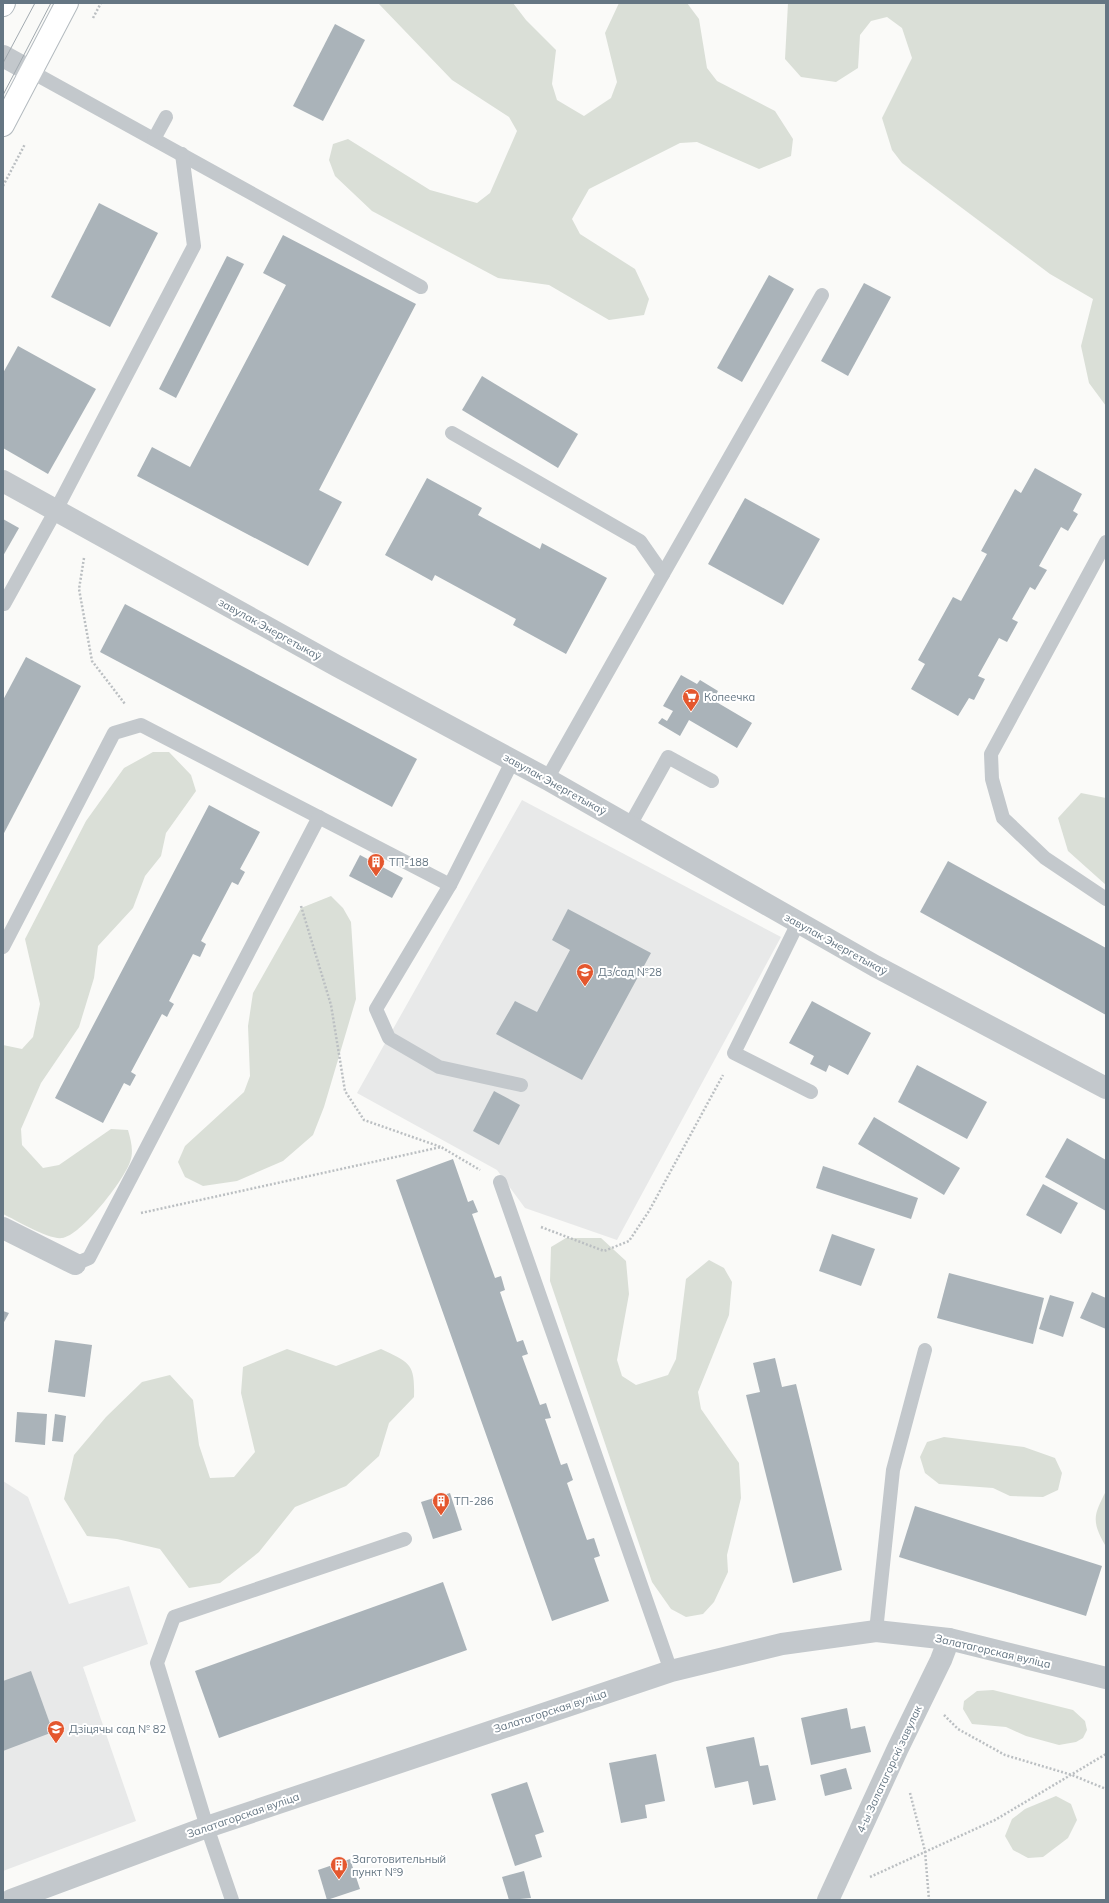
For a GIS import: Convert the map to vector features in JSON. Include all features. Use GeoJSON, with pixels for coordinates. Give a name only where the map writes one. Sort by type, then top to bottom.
{"type":"FeatureCollection","features":[{"type":"Feature","properties":{"kind":"main road"},"geometry":{"type":"LineString","coordinates":[[3,126],[68,3]]}},
{"type":"Feature","properties":{"kind":"street"},"geometry":{"type":"LineString","coordinates":[[3,56],[32,72]]}},
{"type":"Feature","properties":{"kind":"street","name":"завулак Энергетыкаў"},"geometry":{"type":"LineString","coordinates":[[3,481],[337,666],[513,760],[875,966],[1106,1088]]}},
{"type":"Feature","properties":{"kind":"street"},"geometry":{"type":"LineString","coordinates":[[3,1228],[75,1264]]}},
{"type":"Feature","properties":{"kind":"street","name":"Залатагорская вуліца"},"geometry":{"type":"LineString","coordinates":[[11,1900],[207,1827],[671,1671],[782,1644],[876,1630],[950,1639],[1106,1678]]}},
{"type":"Feature","properties":{"kind":"street","name":"4-ы Залатагорскі завулак"},"geometry":{"type":"LineString","coordinates":[[830,1897],[950,1639]]}},
{"type":"Feature","properties":{"kind":"lane"},"geometry":{"type":"LineString","coordinates":[[32,72],[421,287]]}},
{"type":"Feature","properties":{"kind":"lane"},"geometry":{"type":"LineString","coordinates":[[154,139],[166,117]]}},
{"type":"Feature","properties":{"kind":"lane"},"geometry":{"type":"LineString","coordinates":[[4,604],[56,510],[194,246],[182,154]]}},
{"type":"Feature","properties":{"kind":"lane"},"geometry":{"type":"LineString","coordinates":[[547,779],[822,295]]}},
{"type":"Feature","properties":{"kind":"lane"},"geometry":{"type":"LineString","coordinates":[[452,433],[640,541],[663,574]]}},
{"type":"Feature","properties":{"kind":"lane"},"geometry":{"type":"LineString","coordinates":[[1106,542],[992,754],[992,779],[1003,818],[1045,858],[1106,899]]}},
{"type":"Feature","properties":{"kind":"lane"},"geometry":{"type":"LineString","coordinates":[[3,947],[114,733],[141,725],[450,885]]}},
{"type":"Feature","properties":{"kind":"lane"},"geometry":{"type":"LineString","coordinates":[[629,826],[668,757],[712,781]]}},
{"type":"Feature","properties":{"kind":"lane"},"geometry":{"type":"LineString","coordinates":[[513,760],[450,885],[376,1009],[389,1038],[439,1067],[521,1085]]}},
{"type":"Feature","properties":{"kind":"lane"},"geometry":{"type":"LineString","coordinates":[[75,1264],[90,1258],[289,871],[319,817]]}},
{"type":"Feature","properties":{"kind":"lane"},"geometry":{"type":"LineString","coordinates":[[798,923],[734,1053],[811,1092]]}},
{"type":"Feature","properties":{"kind":"lane"},"geometry":{"type":"LineString","coordinates":[[500,1182],[671,1671]]}},
{"type":"Feature","properties":{"kind":"lane"},"geometry":{"type":"LineString","coordinates":[[876,1630],[893,1470],[925,1350]]}},
{"type":"Feature","properties":{"kind":"lane"},"geometry":{"type":"LineString","coordinates":[[232,1900],[207,1827],[157,1663],[174,1617],[405,1538]]}},
{"type":"Feature","properties":{"kind":"path"},"geometry":{"type":"LineString","coordinates":[[89,528],[79,589],[92,661],[141,725]]}},
{"type":"Feature","properties":{"kind":"path"},"geometry":{"type":"LineString","coordinates":[[289,871],[332,1005],[345,1091],[364,1120],[441,1147],[500,1182]]}},
{"type":"Feature","properties":{"kind":"path"},"geometry":{"type":"LineString","coordinates":[[511,1215],[604,1251],[629,1241],[649,1211],[734,1053]]}},
{"type":"Feature","properties":{"kind":"path"},"geometry":{"type":"LineString","coordinates":[[109,1220],[441,1147]]}},
{"type":"Feature","properties":{"kind":"path"},"geometry":{"type":"LineString","coordinates":[[924,1696],[958,1729],[1005,1755],[1072,1775],[1106,1789]]}},
{"type":"Feature","properties":{"kind":"path"},"geometry":{"type":"LineString","coordinates":[[830,1897],[925,1851],[995,1820],[1106,1754]]}},
{"type":"Feature","properties":{"kind":"path"},"geometry":{"type":"LineString","coordinates":[[910,1792],[925,1851],[929,1900]]}},
{"type":"Feature","properties":{"kind":"shaded area"},"geometry":{"type":"Polygon","coordinates":[[[378,3],[513,3],[526,20],[556,50],[552,84],[557,100],[584,116],[611,98],[617,82],[605,33],[619,3],[687,3],[699,19],[707,68],[717,81],[775,111],[793,139],[791,156],[759,169],[697,142],[680,143],[589,189],[572,219],[580,234],[635,269],[649,299],[644,315],[609,320],[549,285],[498,278],[372,211],[335,176],[329,160],[333,144],[348,139],[430,190],[477,203],[490,193],[517,131],[509,117],[452,80],[378,3]]]}},
{"type":"Feature","properties":{"kind":"shaded area"},"geometry":{"type":"Polygon","coordinates":[[[788,3],[1106,3],[1106,406],[1089,383],[1081,346],[1093,299],[1050,274],[902,163],[892,150],[882,118],[912,58],[902,28],[887,17],[871,21],[860,35],[858,68],[836,82],[801,77],[785,59],[788,3]]]}},
{"type":"Feature","properties":{"kind":"shaded area"},"geometry":{"type":"Polygon","coordinates":[[[153,752],[169,752],[191,775],[196,791],[166,833],[161,856],[145,876],[133,908],[98,946],[94,978],[79,1027],[41,1083],[21,1129],[22,1145],[43,1168],[59,1165],[111,1129],[128,1130],[132,1146],[132,1154],[130,1162],[120,1181],[101,1206],[80,1228],[70,1235],[62,1238],[56,1238],[32,1229],[3,1214],[3,1045],[22,1049],[33,1037],[40,1004],[25,939],[86,821],[124,768],[153,752]]]}},
{"type":"Feature","properties":{"kind":"shaded area"},"geometry":{"type":"Polygon","coordinates":[[[1081,793],[1106,798],[1106,885],[1068,851],[1058,818],[1081,793]]]}},
{"type":"Feature","properties":{"kind":"shaded area","name":"Дз/сад №28"},"geometry":{"type":"Polygon","coordinates":[[[522,800],[781,937],[617,1240],[525,1208],[497,1170],[357,1093],[522,800]]]}},
{"type":"Feature","properties":{"kind":"shaded area"},"geometry":{"type":"Polygon","coordinates":[[[331,896],[343,908],[351,922],[356,999],[324,1107],[313,1135],[283,1161],[237,1181],[203,1186],[185,1177],[178,1162],[185,1146],[244,1092],[250,1076],[248,1026],[253,993],[301,908],[331,896]]]}},
{"type":"Feature","properties":{"kind":"shaded area"},"geometry":{"type":"Polygon","coordinates":[[[566,1238],[601,1238],[626,1261],[629,1294],[617,1360],[622,1376],[636,1385],[668,1375],[676,1359],[686,1279],[709,1260],[724,1268],[732,1282],[729,1315],[698,1392],[701,1409],[739,1463],[741,1498],[727,1555],[728,1572],[714,1602],[703,1614],[686,1617],[671,1609],[652,1582],[550,1281],[551,1247],[566,1238]]]}},
{"type":"Feature","properties":{"kind":"shaded area"},"geometry":{"type":"Polygon","coordinates":[[[287,1349],[336,1366],[381,1349],[404,1361],[409,1366],[413,1377],[414,1397],[389,1423],[379,1456],[346,1486],[295,1507],[259,1552],[220,1583],[189,1588],[160,1549],[117,1539],[87,1536],[64,1499],[74,1455],[106,1417],[142,1382],[170,1375],[193,1400],[199,1445],[210,1478],[234,1477],[255,1452],[241,1393],[243,1367],[287,1349]]]}},
{"type":"Feature","properties":{"kind":"shaded area"},"geometry":{"type":"Polygon","coordinates":[[[944,1437],[1024,1447],[1055,1458],[1062,1473],[1058,1490],[1043,1497],[1010,1496],[993,1488],[939,1484],[925,1473],[920,1457],[927,1442],[944,1437]]]}},
{"type":"Feature","properties":{"kind":"shaded area","name":"Дзіцячы сад № 82"},"geometry":{"type":"Polygon","coordinates":[[[3,1481],[28,1497],[69,1604],[129,1586],[148,1644],[83,1667],[136,1821],[3,1871],[3,1481]]]}},
{"type":"Feature","properties":{"kind":"shaded area"},"geometry":{"type":"Polygon","coordinates":[[[1106,1491],[1105,1545],[1096,1523],[1096,1518],[1099,1506],[1106,1491]]]}},
{"type":"Feature","properties":{"kind":"shaded area"},"geometry":{"type":"Polygon","coordinates":[[[993,1690],[1073,1710],[1085,1721],[1087,1730],[1083,1738],[1076,1742],[1059,1745],[1026,1736],[1006,1727],[972,1724],[963,1709],[964,1701],[977,1691],[993,1690]]]}},
{"type":"Feature","properties":{"kind":"shaded area"},"geometry":{"type":"Polygon","coordinates":[[[1056,1796],[1071,1804],[1077,1820],[1068,1838],[1043,1857],[1028,1858],[1013,1850],[1005,1836],[1012,1819],[1025,1809],[1056,1796]]]}},
{"type":"Feature","properties":{"kind":"building"},"geometry":{"type":"Polygon","coordinates":[[[335,24],[365,40],[323,121],[293,106],[335,24]]]}},
{"type":"Feature","properties":{"kind":"building"},"geometry":{"type":"Polygon","coordinates":[[[99,203],[158,233],[110,327],[51,297],[99,203]]]}},
{"type":"Feature","properties":{"kind":"building"},"geometry":{"type":"Polygon","coordinates":[[[283,235],[416,304],[319,490],[342,502],[308,566],[137,476],[152,447],[190,467],[286,285],[263,273],[283,235]]]}},
{"type":"Feature","properties":{"kind":"building"},"geometry":{"type":"Polygon","coordinates":[[[227,256],[244,264],[176,398],[159,389],[227,256]]]}},
{"type":"Feature","properties":{"kind":"building"},"geometry":{"type":"Polygon","coordinates":[[[769,275],[794,289],[742,382],[717,368],[769,275]]]}},
{"type":"Feature","properties":{"kind":"building"},"geometry":{"type":"Polygon","coordinates":[[[864,283],[891,297],[848,376],[821,361],[864,283]]]}},
{"type":"Feature","properties":{"kind":"building"},"geometry":{"type":"Polygon","coordinates":[[[18,346],[96,389],[48,474],[3,448],[3,373],[18,346]]]}},
{"type":"Feature","properties":{"kind":"building"},"geometry":{"type":"Polygon","coordinates":[[[482,376],[578,434],[558,468],[462,410],[482,376]]]}},
{"type":"Feature","properties":{"kind":"building"},"geometry":{"type":"Polygon","coordinates":[[[1035,468],[1082,494],[1073,511],[1078,514],[1068,531],[1061,527],[1039,566],[1047,570],[1035,590],[1030,587],[1012,619],[1018,622],[1007,642],[999,638],[978,676],[985,679],[974,700],[969,698],[958,716],[911,689],[925,664],[918,660],[953,597],[961,601],[987,554],[981,551],[1015,489],[1021,493],[1035,468]]]}},
{"type":"Feature","properties":{"kind":"building"},"geometry":{"type":"Polygon","coordinates":[[[427,478],[482,508],[478,515],[540,549],[542,543],[607,578],[566,654],[513,625],[516,619],[435,575],[432,581],[385,555],[427,478]]]}},
{"type":"Feature","properties":{"kind":"building"},"geometry":{"type":"Polygon","coordinates":[[[745,498],[820,539],[783,605],[708,564],[745,498]]]}},
{"type":"Feature","properties":{"kind":"building"},"geometry":{"type":"Polygon","coordinates":[[[3,519],[19,528],[3,556],[3,519]]]}},
{"type":"Feature","properties":{"kind":"building"},"geometry":{"type":"Polygon","coordinates":[[[125,604],[417,759],[392,807],[100,652],[125,604]]]}},
{"type":"Feature","properties":{"kind":"building"},"geometry":{"type":"Polygon","coordinates":[[[26,657],[81,686],[3,835],[3,700],[26,657]]]}},
{"type":"Feature","properties":{"kind":"building"},"geometry":{"type":"Polygon","coordinates":[[[681,675],[697,684],[700,680],[718,691],[713,700],[752,723],[737,748],[689,720],[680,736],[658,723],[662,718],[667,721],[673,711],[663,706],[681,675]]]}},
{"type":"Feature","properties":{"kind":"building"},"geometry":{"type":"Polygon","coordinates":[[[209,805],[260,832],[240,869],[245,872],[238,885],[232,882],[201,941],[206,944],[200,957],[193,954],[169,1001],[174,1004],[167,1017],[162,1014],[131,1072],[136,1075],[130,1086],[124,1083],[103,1123],[55,1098],[209,805]]]}},
{"type":"Feature","properties":{"kind":"building","name":"ТП-188"},"geometry":{"type":"Polygon","coordinates":[[[360,855],[403,878],[392,898],[349,876],[360,855]]]}},
{"type":"Feature","properties":{"kind":"building"},"geometry":{"type":"Polygon","coordinates":[[[948,861],[1106,948],[1106,1015],[920,912],[948,861]]]}},
{"type":"Feature","properties":{"kind":"building"},"geometry":{"type":"Polygon","coordinates":[[[568,909],[651,953],[582,1080],[496,1034],[515,1001],[537,1012],[570,950],[552,940],[568,909]]]}},
{"type":"Feature","properties":{"kind":"building"},"geometry":{"type":"Polygon","coordinates":[[[812,1001],[871,1033],[848,1075],[829,1065],[826,1072],[810,1064],[814,1056],[789,1043],[812,1001]]]}},
{"type":"Feature","properties":{"kind":"building"},"geometry":{"type":"Polygon","coordinates":[[[917,1065],[987,1102],[967,1139],[898,1102],[917,1065]]]}},
{"type":"Feature","properties":{"kind":"building"},"geometry":{"type":"Polygon","coordinates":[[[494,1091],[520,1105],[499,1145],[473,1131],[494,1091]]]}},
{"type":"Feature","properties":{"kind":"building"},"geometry":{"type":"Polygon","coordinates":[[[874,1117],[960,1168],[944,1195],[858,1144],[874,1117]]]}},
{"type":"Feature","properties":{"kind":"building"},"geometry":{"type":"Polygon","coordinates":[[[1067,1138],[1106,1160],[1106,1211],[1045,1177],[1067,1138]]]}},
{"type":"Feature","properties":{"kind":"building"},"geometry":{"type":"Polygon","coordinates":[[[453,1159],[468,1202],[473,1200],[478,1212],[472,1214],[495,1278],[501,1276],[505,1290],[500,1292],[517,1342],[523,1340],[528,1354],[522,1356],[540,1405],[546,1403],[551,1418],[545,1419],[561,1465],[567,1463],[573,1480],[567,1483],[587,1540],[594,1538],[600,1556],[594,1558],[609,1601],[552,1621],[396,1180],[453,1159]]]}},
{"type":"Feature","properties":{"kind":"building"},"geometry":{"type":"Polygon","coordinates":[[[823,1166],[918,1198],[911,1219],[816,1188],[823,1166]]]}},
{"type":"Feature","properties":{"kind":"building"},"geometry":{"type":"Polygon","coordinates":[[[1043,1184],[1078,1203],[1061,1234],[1026,1215],[1043,1184]]]}},
{"type":"Feature","properties":{"kind":"building"},"geometry":{"type":"Polygon","coordinates":[[[832,1234],[875,1249],[861,1286],[819,1271],[832,1234]]]}},
{"type":"Feature","properties":{"kind":"building"},"geometry":{"type":"Polygon","coordinates":[[[949,1273],[1044,1298],[1033,1344],[937,1318],[949,1273]]]}},
{"type":"Feature","properties":{"kind":"building"},"geometry":{"type":"Polygon","coordinates":[[[1092,1292],[1106,1298],[1106,1329],[1080,1318],[1092,1292]]]}},
{"type":"Feature","properties":{"kind":"building"},"geometry":{"type":"Polygon","coordinates":[[[1050,1295],[1074,1302],[1063,1337],[1039,1329],[1050,1295]]]}},
{"type":"Feature","properties":{"kind":"building"},"geometry":{"type":"Polygon","coordinates":[[[3,1311],[9,1313],[3,1324],[3,1311]]]}},
{"type":"Feature","properties":{"kind":"building"},"geometry":{"type":"Polygon","coordinates":[[[55,1340],[92,1345],[85,1397],[48,1392],[55,1340]]]}},
{"type":"Feature","properties":{"kind":"building"},"geometry":{"type":"Polygon","coordinates":[[[775,1358],[782,1387],[796,1384],[842,1570],[793,1583],[746,1395],[760,1392],[753,1363],[775,1358]]]}},
{"type":"Feature","properties":{"kind":"building"},"geometry":{"type":"Polygon","coordinates":[[[17,1412],[47,1414],[45,1445],[15,1442],[17,1412]]]}},
{"type":"Feature","properties":{"kind":"building"},"geometry":{"type":"Polygon","coordinates":[[[55,1414],[66,1416],[63,1442],[52,1441],[55,1414]]]}},
{"type":"Feature","properties":{"kind":"building","name":"ТП-286"},"geometry":{"type":"Polygon","coordinates":[[[450,1493],[462,1530],[433,1539],[421,1502],[450,1493]]]}},
{"type":"Feature","properties":{"kind":"building"},"geometry":{"type":"Polygon","coordinates":[[[915,1506],[1102,1566],[1086,1616],[899,1557],[915,1506]]]}},
{"type":"Feature","properties":{"kind":"building"},"geometry":{"type":"Polygon","coordinates":[[[443,1582],[467,1650],[219,1738],[195,1671],[443,1582]]]}},
{"type":"Feature","properties":{"kind":"building"},"geometry":{"type":"Polygon","coordinates":[[[31,1671],[53,1732],[3,1751],[3,1681],[31,1671]]]}},
{"type":"Feature","properties":{"kind":"building"},"geometry":{"type":"Polygon","coordinates":[[[847,1708],[851,1729],[865,1726],[871,1752],[811,1765],[801,1718],[847,1708]]]}},
{"type":"Feature","properties":{"kind":"building"},"geometry":{"type":"Polygon","coordinates":[[[754,1737],[760,1766],[768,1765],[776,1800],[753,1805],[748,1781],[715,1788],[706,1747],[754,1737]]]}},
{"type":"Feature","properties":{"kind":"building"},"geometry":{"type":"Polygon","coordinates":[[[656,1754],[665,1801],[645,1805],[647,1818],[621,1823],[609,1763],[656,1754]]]}},
{"type":"Feature","properties":{"kind":"building"},"geometry":{"type":"Polygon","coordinates":[[[846,1768],[852,1789],[825,1796],[820,1775],[846,1768]]]}},
{"type":"Feature","properties":{"kind":"building"},"geometry":{"type":"Polygon","coordinates":[[[527,1782],[544,1832],[535,1835],[542,1857],[515,1866],[491,1794],[527,1782]]]}},
{"type":"Feature","properties":{"kind":"building","name":"Заготовительный пункт №9"},"geometry":{"type":"Polygon","coordinates":[[[350,1859],[360,1889],[327,1900],[318,1870],[350,1859]]]}},
{"type":"Feature","properties":{"kind":"building"},"geometry":{"type":"Polygon","coordinates":[[[524,1871],[531,1898],[509,1900],[502,1877],[524,1871]]]}},
{"type":"Feature","properties":{"kind":"tram line"},"geometry":{"type":"LineString","coordinates":[[3,63],[35,3]]}},
{"type":"Feature","properties":{"kind":"tram line"},"geometry":{"type":"LineString","coordinates":[[3,95],[51,3]]}},
{"type":"Feature","properties":{"kind":"place","name":"Копеечка"},"geometry":{"type":"Point","coordinates":[691,712]}},
{"type":"Feature","properties":{"kind":"place","name":"ТП-188"},"geometry":{"type":"Point","coordinates":[376,877]}},
{"type":"Feature","properties":{"kind":"place","name":"Дз/сад №28"},"geometry":{"type":"Point","coordinates":[585,987]}},
{"type":"Feature","properties":{"kind":"place","name":"ТП-286"},"geometry":{"type":"Point","coordinates":[441,1516]}},
{"type":"Feature","properties":{"kind":"place","name":"Дзіцячы сад № 82"},"geometry":{"type":"Point","coordinates":[56,1744]}},
{"type":"Feature","properties":{"kind":"place","name":"Заготовительный пункт №9"},"geometry":{"type":"Point","coordinates":[339,1880]}}]}
